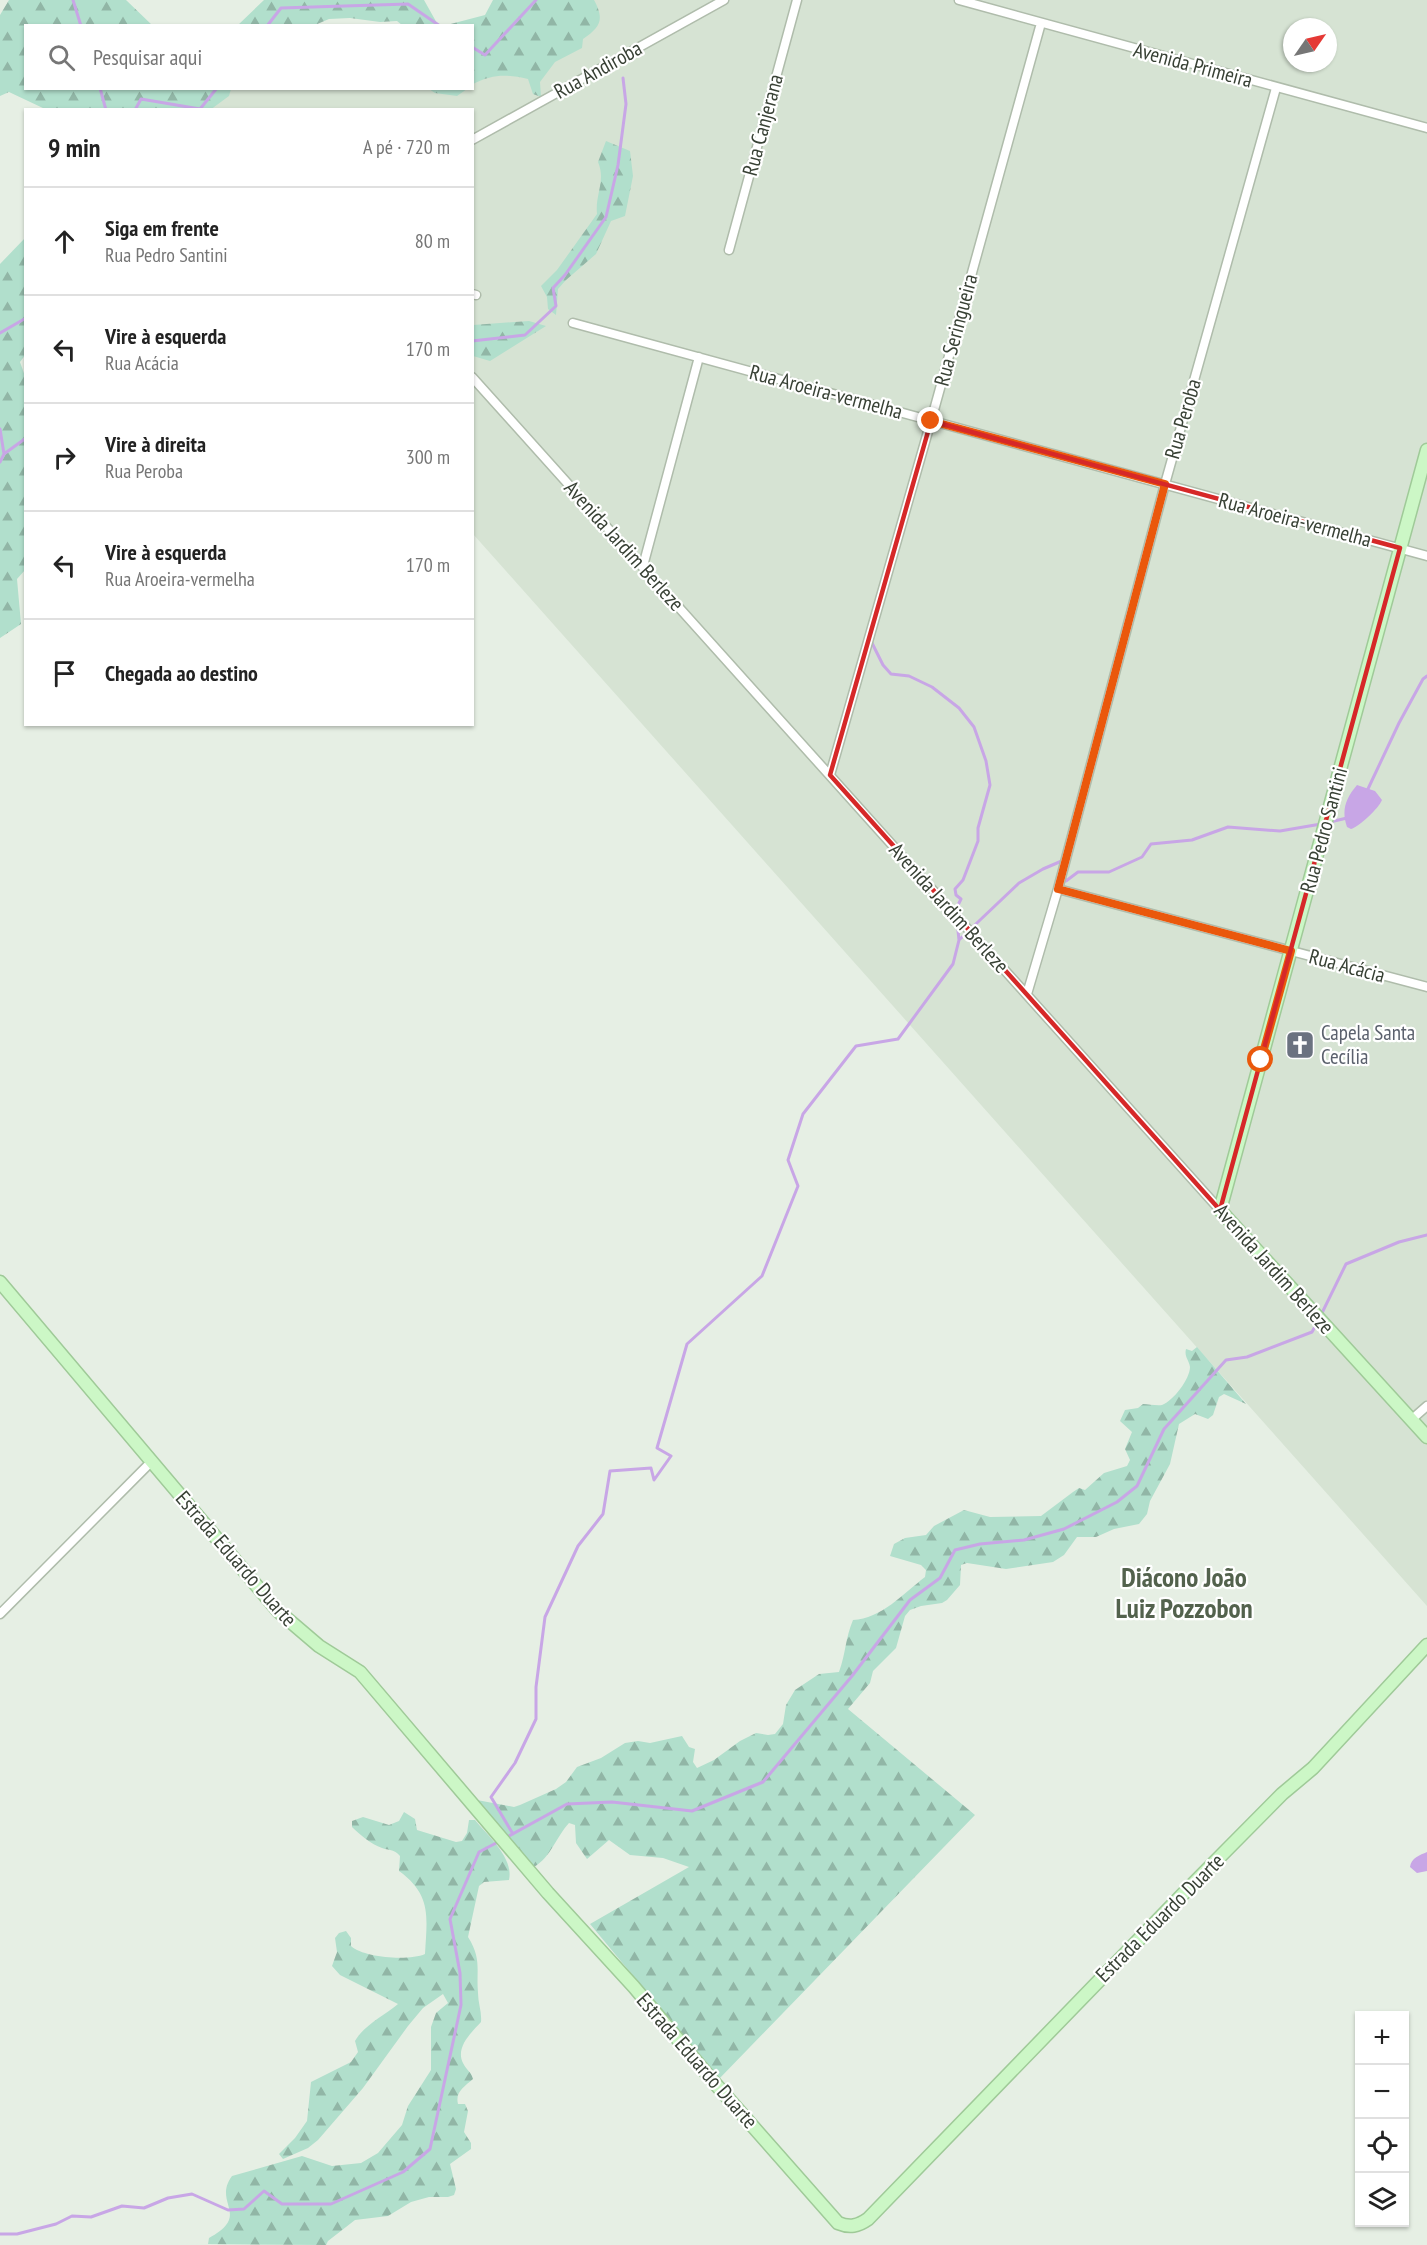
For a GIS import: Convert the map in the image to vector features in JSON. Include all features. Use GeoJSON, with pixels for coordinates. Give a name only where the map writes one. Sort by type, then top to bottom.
{"type":"FeatureCollection","features":[{"type":"Feature","properties":{"kind":"street","name":"Rua Andiroba"},"geometry":{"type":"LineString","coordinates":[[474,139],[724,0]]}},
{"type":"Feature","properties":{"kind":"street","name":"Rua Canjerana"},"geometry":{"type":"LineString","coordinates":[[729,250],[797,0]]}},
{"type":"Feature","properties":{"kind":"street","name":"Avenida Primeira"},"geometry":{"type":"LineString","coordinates":[[959,0],[1427,128]]}},
{"type":"Feature","properties":{"kind":"street","name":"Rua Seringueira"},"geometry":{"type":"LineString","coordinates":[[830,775],[1041,22]]}},
{"type":"Feature","properties":{"kind":"street","name":"Rua Peroba"},"geometry":{"type":"LineString","coordinates":[[1027,994],[1058,889],[1165,484],[1276,88]]}},
{"type":"Feature","properties":{"kind":"street","name":"Rua Aroeira-vermelha"},"geometry":{"type":"LineString","coordinates":[[573,323],[1427,556]]}},
{"type":"Feature","properties":{"kind":"street"},"geometry":{"type":"LineString","coordinates":[[643,566],[699,357]]}},
{"type":"Feature","properties":{"kind":"street","name":"Avenida Jardim Berleze"},"geometry":{"type":"LineString","coordinates":[[474,379],[1220,1210],[1427,1437]]}},
{"type":"Feature","properties":{"kind":"street","name":"Rua Pedro Santini"},"geometry":{"type":"LineString","coordinates":[[1220,1210],[1427,450]]}},
{"type":"Feature","properties":{"kind":"street","name":"Rua Acácia"},"geometry":{"type":"LineString","coordinates":[[1058,889],[1427,987]]}},
{"type":"Feature","properties":{"kind":"street","name":"Estrada Eduardo Duarte"},"geometry":{"type":"LineString","coordinates":[[0,1282],[278,1611],[310,1639],[360,1672],[548,1893],[634,1987],[834,2218],[846,2226],[861,2224],[868,2219],[1192,1885],[1282,1794],[1313,1768],[1427,1645]]}},
{"type":"Feature","properties":{"kind":"street"},"geometry":{"type":"LineString","coordinates":[[1411,1420],[1427,1406]]}},
{"type":"Feature","properties":{"kind":"street"},"geometry":{"type":"LineString","coordinates":[[0,1614],[151,1461]]}},
{"type":"Feature","properties":{"kind":"highlighted area"},"geometry":{"type":"Polygon","coordinates":[[[931,421],[1400,548],[1220,1210],[830,775],[931,421]]]}},
{"type":"Feature","properties":{"kind":"shaded area"},"geometry":{"type":"Polygon","coordinates":[[[536,0],[1427,0],[1427,1606],[474,535],[474,108],[143,108],[213,90],[474,90],[474,46],[536,0]]]}},
{"type":"Feature","properties":{"kind":"shaded area"},"geometry":{"type":"Polygon","coordinates":[[[1357,785],[1375,791],[1382,800],[1368,817],[1351,829],[1347,827],[1345,821],[1345,810],[1347,800],[1357,785]]]}},
{"type":"Feature","properties":{"kind":"shaded area"},"geometry":{"type":"Polygon","coordinates":[[[1427,1852],[1427,1871],[1417,1873],[1410,1867],[1412,1861],[1427,1852]]]}},
{"type":"Feature","properties":{"kind":"green space"},"geometry":{"type":"Polygon","coordinates":[[[9,0],[126,0],[151,24],[24,24],[24,90],[231,90],[229,96],[213,108],[43,108],[9,92],[0,96],[0,15],[9,0]]]}},
{"type":"Feature","properties":{"kind":"green space"},"geometry":{"type":"Polygon","coordinates":[[[264,0],[424,0],[437,24],[401,24],[397,21],[380,22],[350,18],[329,19],[317,24],[239,24],[264,0]]]}},
{"type":"Feature","properties":{"kind":"green space"},"geometry":{"type":"Polygon","coordinates":[[[493,0],[594,0],[600,18],[597,27],[583,39],[582,48],[555,62],[540,82],[541,97],[533,94],[528,79],[520,77],[493,77],[474,84],[474,24],[451,24],[485,15],[493,0]]]}},
{"type":"Feature","properties":{"kind":"green space"},"geometry":{"type":"Polygon","coordinates":[[[430,90],[466,90],[457,96],[435,93],[430,90]]]}},
{"type":"Feature","properties":{"kind":"green space"},"geometry":{"type":"Polygon","coordinates":[[[606,141],[630,151],[633,176],[625,216],[611,221],[596,254],[558,289],[556,315],[548,309],[547,297],[541,286],[557,270],[597,214],[601,182],[598,162],[606,141]]]}},
{"type":"Feature","properties":{"kind":"green space"},"geometry":{"type":"Polygon","coordinates":[[[24,239],[24,357],[20,362],[24,373],[24,571],[17,579],[21,624],[0,638],[0,264],[24,239]]]}},
{"type":"Feature","properties":{"kind":"green space"},"geometry":{"type":"Polygon","coordinates":[[[529,321],[546,326],[490,361],[474,356],[474,325],[529,321]]]}},
{"type":"Feature","properties":{"kind":"green space"},"geometry":{"type":"Polygon","coordinates":[[[1197,1347],[1246,1404],[1224,1394],[1219,1397],[1213,1415],[1208,1419],[1195,1414],[1179,1424],[1170,1464],[1150,1501],[1147,1514],[1139,1524],[1114,1529],[1096,1537],[1077,1537],[1064,1555],[1053,1562],[1006,1569],[967,1563],[961,1565],[960,1585],[947,1600],[910,1610],[905,1616],[896,1648],[873,1671],[870,1683],[848,1709],[975,1815],[719,2079],[590,1924],[689,1867],[663,1858],[630,1855],[609,1840],[587,1859],[576,1843],[575,1825],[569,1823],[545,1858],[534,1867],[477,1800],[514,1807],[520,1805],[556,1789],[566,1782],[577,1767],[601,1758],[625,1743],[638,1741],[650,1743],[682,1736],[689,1747],[695,1749],[693,1762],[697,1768],[756,1733],[775,1734],[783,1724],[786,1705],[795,1690],[819,1674],[839,1672],[853,1620],[863,1619],[883,1610],[925,1577],[926,1570],[921,1565],[890,1556],[894,1544],[905,1538],[926,1535],[934,1526],[964,1510],[990,1517],[1041,1516],[1079,1488],[1085,1490],[1104,1473],[1127,1466],[1130,1460],[1125,1449],[1132,1432],[1120,1421],[1125,1410],[1138,1408],[1143,1404],[1162,1405],[1171,1399],[1184,1383],[1189,1372],[1186,1349],[1192,1351],[1197,1347]]]}},
{"type":"Feature","properties":{"kind":"green space"},"geometry":{"type":"Polygon","coordinates":[[[404,1812],[415,1819],[417,1830],[456,1842],[462,1841],[467,1833],[469,1820],[475,1820],[499,1848],[510,1872],[509,1880],[484,1882],[479,1886],[468,1937],[477,1958],[481,2022],[469,2035],[461,2051],[463,2063],[473,2079],[461,2090],[457,2100],[458,2104],[465,2104],[468,2111],[464,2132],[471,2143],[471,2149],[450,2164],[456,2189],[454,2195],[429,2197],[411,2202],[388,2216],[355,2220],[326,2245],[208,2244],[209,2238],[222,2230],[228,2222],[230,2215],[226,2194],[227,2185],[232,2176],[302,2156],[332,2166],[361,2163],[378,2153],[402,2125],[408,2106],[431,2070],[431,2027],[436,2013],[448,2003],[443,1994],[423,2008],[363,2088],[318,2140],[308,2148],[283,2159],[279,2154],[295,2138],[307,2121],[311,2082],[351,2062],[358,2052],[355,2041],[359,2036],[398,2004],[340,1975],[332,1966],[337,1952],[335,1938],[339,1933],[346,1931],[351,1938],[351,1946],[376,1956],[409,1957],[425,1954],[425,1908],[417,1889],[399,1871],[400,1856],[394,1851],[374,1844],[352,1827],[352,1821],[363,1817],[389,1825],[399,1821],[404,1812]]]}},
{"type":"Feature","properties":{"kind":"waterway"},"geometry":{"type":"LineString","coordinates":[[73,0],[80,24]]}},
{"type":"Feature","properties":{"kind":"waterway"},"geometry":{"type":"LineString","coordinates":[[474,48],[485,55],[536,0]]}},
{"type":"Feature","properties":{"kind":"waterway"},"geometry":{"type":"LineString","coordinates":[[269,24],[281,8],[408,4],[437,24]]}},
{"type":"Feature","properties":{"kind":"waterway"},"geometry":{"type":"LineString","coordinates":[[474,341],[525,335],[556,306],[553,288],[565,275],[606,217],[618,165],[626,104],[623,78]]}},
{"type":"Feature","properties":{"kind":"waterway"},"geometry":{"type":"LineString","coordinates":[[101,90],[105,108]]}},
{"type":"Feature","properties":{"kind":"waterway"},"geometry":{"type":"LineString","coordinates":[[201,108],[215,90]]}},
{"type":"Feature","properties":{"kind":"waterway"},"geometry":{"type":"LineString","coordinates":[[136,108],[141,99],[194,108]]}},
{"type":"Feature","properties":{"kind":"waterway"},"geometry":{"type":"LineString","coordinates":[[0,333],[24,319]]}},
{"type":"Feature","properties":{"kind":"waterway"},"geometry":{"type":"LineString","coordinates":[[0,429],[4,454],[0,462]]}},
{"type":"Feature","properties":{"kind":"waterway"},"geometry":{"type":"LineString","coordinates":[[4,454],[24,439]]}},
{"type":"Feature","properties":{"kind":"waterway"},"geometry":{"type":"LineString","coordinates":[[871,641],[883,665],[891,674],[909,676],[932,687],[959,708],[974,727],[986,761],[990,785],[978,828],[978,841],[963,880],[955,889],[956,895],[961,899],[955,911]]}},
{"type":"Feature","properties":{"kind":"waterway"},"geometry":{"type":"LineString","coordinates":[[1367,791],[1399,723],[1423,679],[1427,676]]}},
{"type":"Feature","properties":{"kind":"waterway"},"geometry":{"type":"LineString","coordinates":[[1330,822],[1347,818]]}},
{"type":"Feature","properties":{"kind":"waterway"},"geometry":{"type":"LineString","coordinates":[[1064,877],[1066,881],[1078,872],[1109,872],[1142,857],[1151,844],[1192,840],[1228,827],[1280,831],[1321,824]]}},
{"type":"Feature","properties":{"kind":"waterway"},"geometry":{"type":"LineString","coordinates":[[959,940],[1019,883],[1064,860]]}},
{"type":"Feature","properties":{"kind":"waterway"},"geometry":{"type":"LineString","coordinates":[[513,1834],[491,1797],[515,1763],[536,1719],[536,1687],[545,1617],[578,1546],[603,1514],[610,1471],[651,1468],[654,1480],[671,1456],[657,1448],[687,1344],[762,1276],[798,1186],[788,1160],[803,1114],[856,1046],[898,1039],[953,964],[959,940],[957,921]]}},
{"type":"Feature","properties":{"kind":"waterway"},"geometry":{"type":"LineString","coordinates":[[1320,1317],[1346,1264],[1399,1242],[1427,1235]]}},
{"type":"Feature","properties":{"kind":"waterway"},"geometry":{"type":"LineString","coordinates":[[507,1837],[567,1804],[612,1802],[692,1811],[763,1782],[852,1676],[910,1600],[940,1578],[955,1550],[980,1544],[1024,1540],[1064,1529],[1117,1502],[1137,1486],[1164,1429],[1226,1360],[1247,1357],[1312,1332],[1317,1323]]}},
{"type":"Feature","properties":{"kind":"waterway"},"geometry":{"type":"LineString","coordinates":[[0,2234],[17,2234],[56,2224],[72,2216],[91,2217],[122,2206],[144,2208],[168,2198],[192,2194],[228,2210],[244,2209],[264,2191],[282,2204],[331,2204],[403,2172],[430,2149],[461,2005],[460,1973],[450,1919],[479,1852],[498,1842]]}},
{"type":"Feature","properties":{"kind":"place","name":"Capela Santa Cecília"},"geometry":{"type":"Point","coordinates":[1300,1045]}},
{"type":"Feature","properties":{"kind":"district","name":"Diácono João Luiz Pozzobon"},"geometry":{"type":"Point","coordinates":[1184,1594]}},
{"type":"Feature","properties":{"kind":"route"},"geometry":{"type":"LineString","coordinates":[[931,421],[1165,484],[1058,889],[1291,951],[1261,1060]]}}]}
